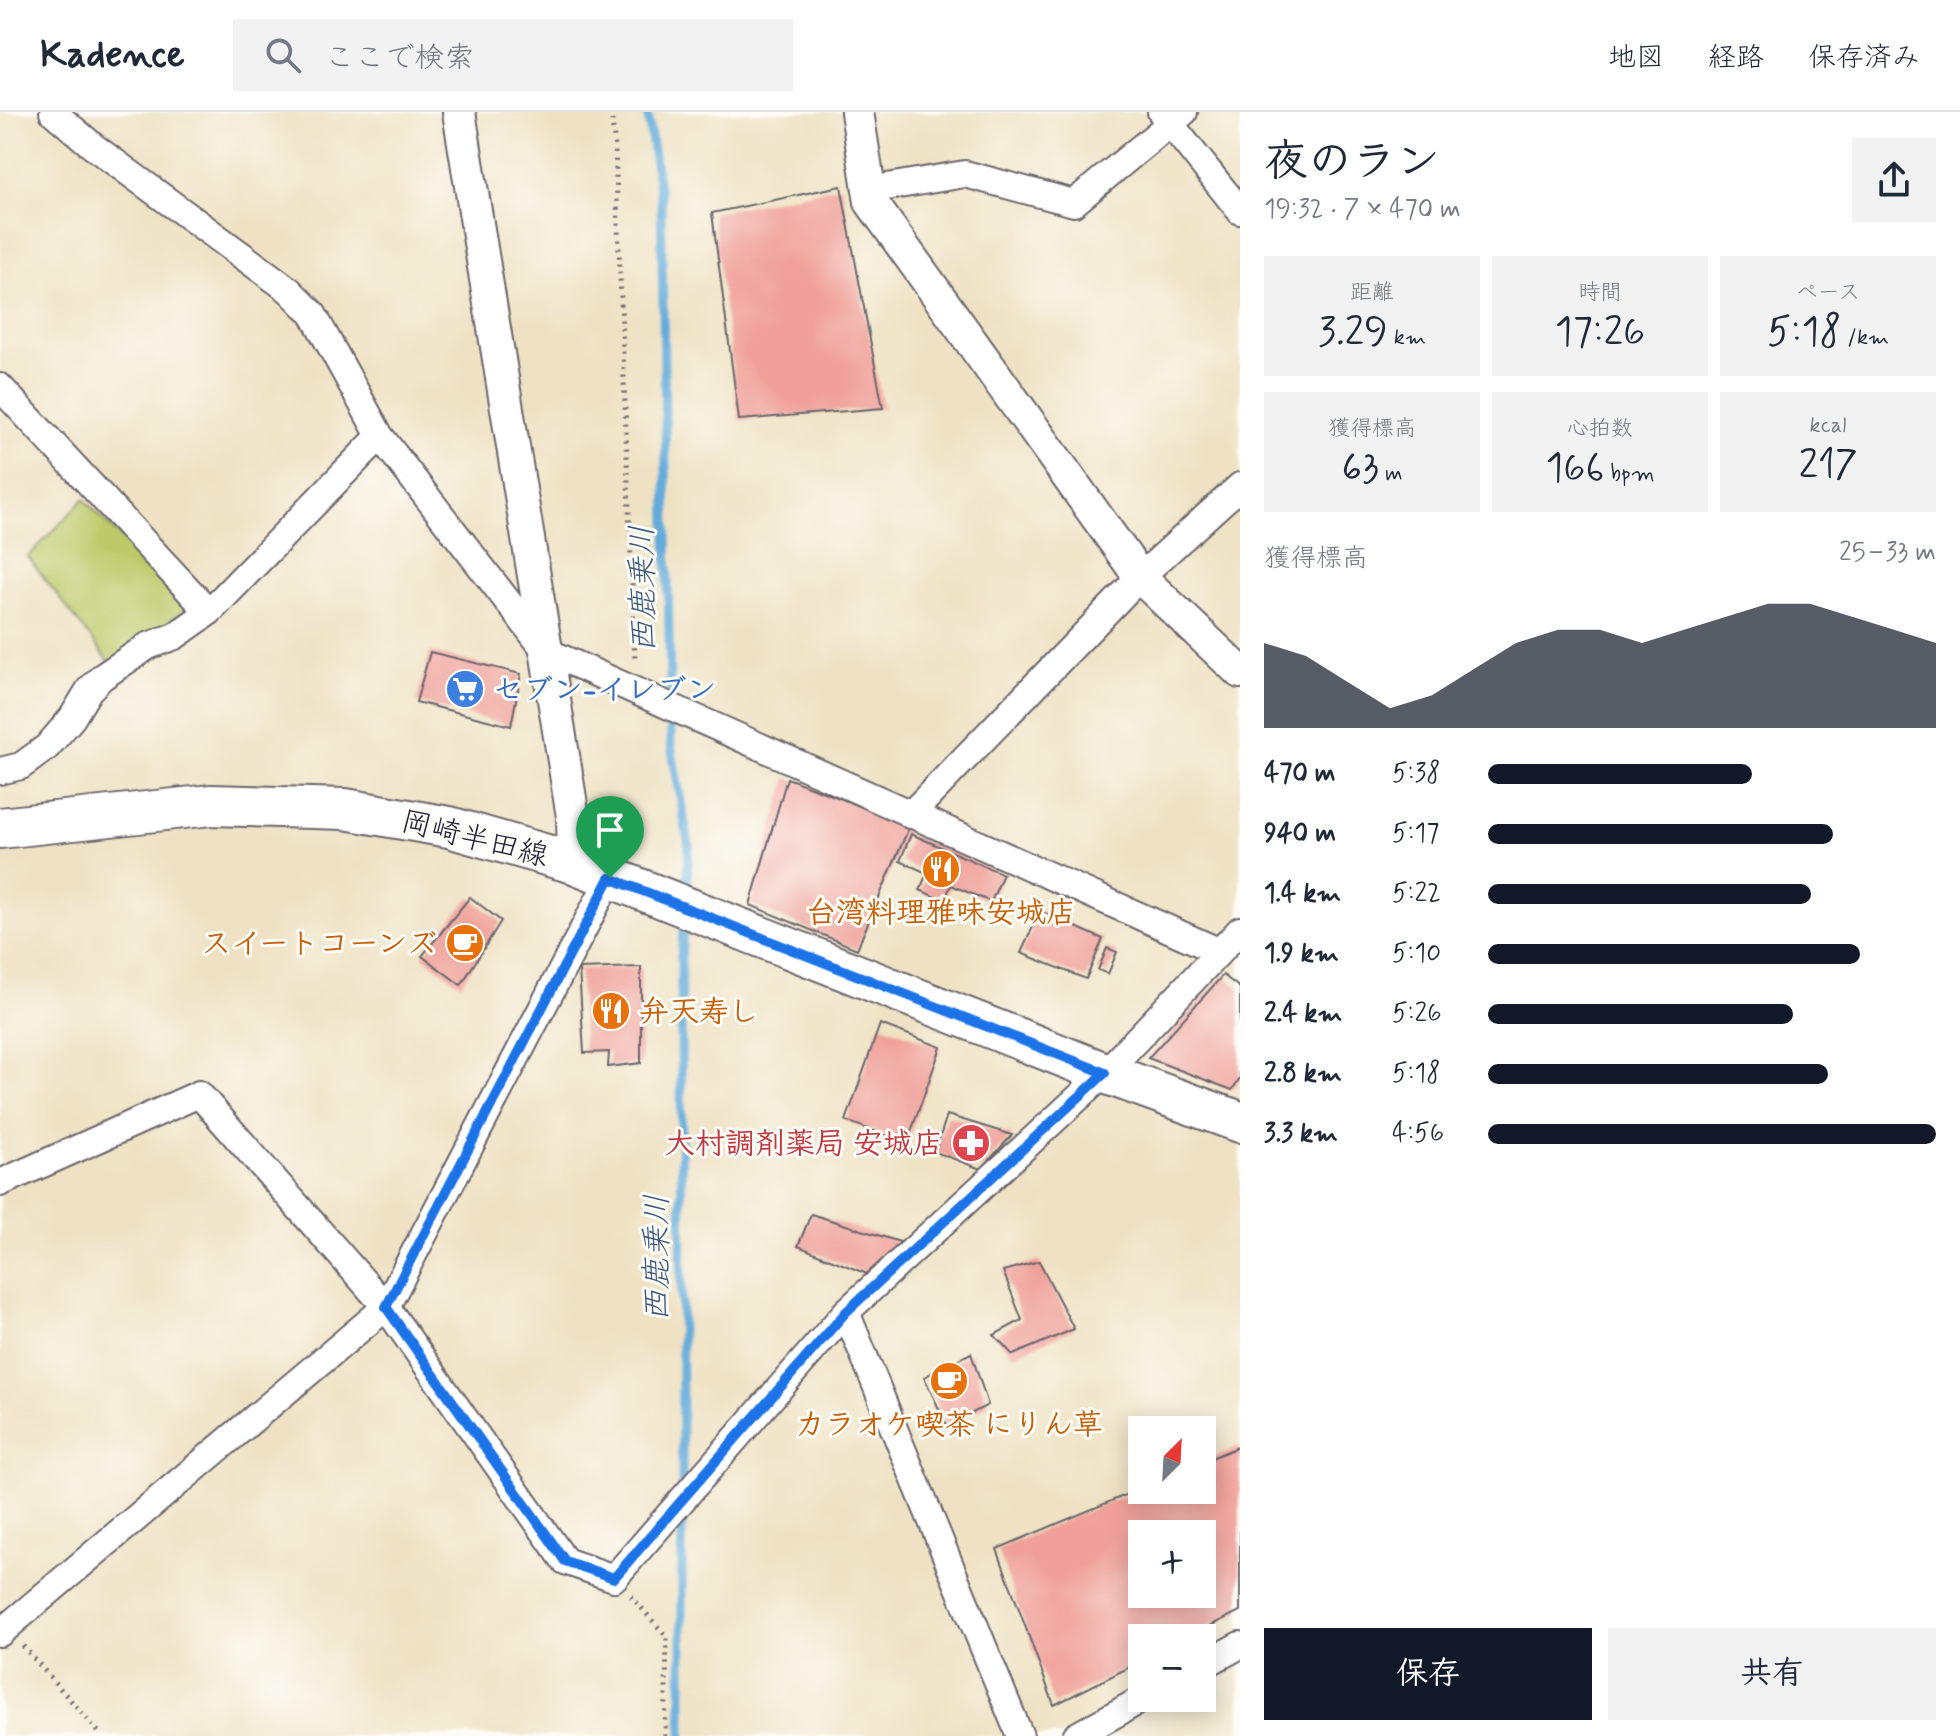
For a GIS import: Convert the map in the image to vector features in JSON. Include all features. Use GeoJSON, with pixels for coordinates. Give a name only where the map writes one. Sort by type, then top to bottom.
{"type":"FeatureCollection","features":[{"type":"Feature","properties":{"kind":"main road","name":"岡崎半田線"},"geometry":{"type":"LineString","coordinates":[[0,828],[211,805],[345,809],[449,827],[574,863],[1105,1073],[1240,1122]]}},
{"type":"Feature","properties":{"kind":"street"},"geometry":{"type":"LineString","coordinates":[[53,112],[94,147],[289,290],[313,314],[380,436],[546,651],[1218,951]]}},
{"type":"Feature","properties":{"kind":"street"},"geometry":{"type":"LineString","coordinates":[[459,112],[573,817],[574,863]]}},
{"type":"Feature","properties":{"kind":"street"},"geometry":{"type":"LineString","coordinates":[[857,112],[871,202],[1140,577],[1240,672]]}},
{"type":"Feature","properties":{"kind":"street"},"geometry":{"type":"LineString","coordinates":[[869,190],[965,174],[1074,203],[1172,116],[1240,211]]}},
{"type":"Feature","properties":{"kind":"street"},"geometry":{"type":"LineString","coordinates":[[0,387],[209,612]]}},
{"type":"Feature","properties":{"kind":"street"},"geometry":{"type":"LineString","coordinates":[[0,771],[21,766],[47,747],[102,677],[148,646],[175,636],[209,612],[380,436]]}},
{"type":"Feature","properties":{"kind":"street"},"geometry":{"type":"LineString","coordinates":[[910,815],[1140,577],[1240,486]]}},
{"type":"Feature","properties":{"kind":"street"},"geometry":{"type":"LineString","coordinates":[[2,1627],[386,1307],[610,878]]}},
{"type":"Feature","properties":{"kind":"street"},"geometry":{"type":"LineString","coordinates":[[0,1183],[199,1094],[386,1307],[565,1561],[614,1578],[846,1312],[1105,1073],[1240,930]]}},
{"type":"Feature","properties":{"kind":"street"},"geometry":{"type":"LineString","coordinates":[[846,1312],[1020,1736]]}},
{"type":"Feature","properties":{"kind":"street"},"geometry":{"type":"LineString","coordinates":[[1216,1658],[1240,1645]]}},
{"type":"Feature","properties":{"kind":"street"},"geometry":{"type":"LineString","coordinates":[[1076,1736],[1128,1707]]}},
{"type":"Feature","properties":{"kind":"path"},"geometry":{"type":"LineString","coordinates":[[611,112],[615,148],[636,691]]}},
{"type":"Feature","properties":{"kind":"path"},"geometry":{"type":"LineString","coordinates":[[614,1578],[667,1637],[665,1736]]}},
{"type":"Feature","properties":{"kind":"path"},"geometry":{"type":"LineString","coordinates":[[2,1627],[102,1736]]}},
{"type":"Feature","properties":{"kind":"green space"},"geometry":{"type":"Polygon","coordinates":[[[84,499],[188,608],[110,663],[28,557],[84,499]]]}},
{"type":"Feature","properties":{"kind":"building"},"geometry":{"type":"Polygon","coordinates":[[[841,186],[883,408],[739,420],[712,213],[841,186]]]}},
{"type":"Feature","properties":{"kind":"building"},"geometry":{"type":"Polygon","coordinates":[[[430,652],[521,674],[511,726],[416,702],[430,652]]]}},
{"type":"Feature","properties":{"kind":"building"},"geometry":{"type":"Polygon","coordinates":[[[787,778],[910,825],[857,949],[750,905],[787,778]]]}},
{"type":"Feature","properties":{"kind":"building"},"geometry":{"type":"Polygon","coordinates":[[[911,834],[1003,874],[991,902],[951,885],[944,901],[920,890],[927,873],[900,861],[911,834]]]}},
{"type":"Feature","properties":{"kind":"building"},"geometry":{"type":"Polygon","coordinates":[[[470,897],[501,921],[461,985],[422,956],[470,897]]]}},
{"type":"Feature","properties":{"kind":"building"},"geometry":{"type":"Polygon","coordinates":[[[1040,911],[1103,939],[1086,979],[1021,953],[1040,911]]]}},
{"type":"Feature","properties":{"kind":"building"},"geometry":{"type":"Polygon","coordinates":[[[1107,948],[1117,952],[1108,974],[1098,970],[1107,948]]]}},
{"type":"Feature","properties":{"kind":"building","name":"弁天寿し"},"geometry":{"type":"Polygon","coordinates":[[[641,967],[641,1063],[608,1067],[609,1052],[584,1053],[579,969],[641,967]]]}},
{"type":"Feature","properties":{"kind":"building"},"geometry":{"type":"Polygon","coordinates":[[[1223,975],[1240,988],[1240,1078],[1232,1090],[1148,1058],[1223,975]]]}},
{"type":"Feature","properties":{"kind":"building"},"geometry":{"type":"Polygon","coordinates":[[[880,1024],[941,1047],[907,1143],[846,1121],[880,1024]]]}},
{"type":"Feature","properties":{"kind":"building","name":"大村調剤薬局 安城店"},"geometry":{"type":"Polygon","coordinates":[[[947,1115],[1012,1135],[981,1169],[935,1152],[947,1115]]]}},
{"type":"Feature","properties":{"kind":"building"},"geometry":{"type":"Polygon","coordinates":[[[811,1214],[900,1242],[872,1276],[798,1246],[811,1214]]]}},
{"type":"Feature","properties":{"kind":"building"},"geometry":{"type":"Polygon","coordinates":[[[1039,1261],[1074,1329],[1013,1355],[994,1335],[1022,1320],[1003,1271],[1039,1261]]]}},
{"type":"Feature","properties":{"kind":"building"},"geometry":{"type":"Polygon","coordinates":[[[971,1353],[988,1405],[947,1426],[924,1377],[971,1353]]]}},
{"type":"Feature","properties":{"kind":"building"},"geometry":{"type":"Polygon","coordinates":[[[1240,1446],[1240,1611],[1214,1624],[1128,1624],[1128,1668],[1054,1705],[997,1549],[1128,1494],[1128,1504],[1216,1504],[1216,1456],[1240,1446]]]}},
{"type":"Feature","properties":{"kind":"waterway","name":"西鹿乗川"},"geometry":{"type":"LineString","coordinates":[[647,112],[661,200],[671,745],[689,846],[686,898]]}},
{"type":"Feature","properties":{"kind":"waterway","name":"西鹿乗川"},"geometry":{"type":"LineString","coordinates":[[682,1490],[681,958],[684,916]]}},
{"type":"Feature","properties":{"kind":"waterway","name":"西鹿乗川"},"geometry":{"type":"LineString","coordinates":[[682,1508],[682,1736]]}},
{"type":"Feature","properties":{"kind":"place","name":"セブン-イレブン"},"geometry":{"type":"Point","coordinates":[465,689]}},
{"type":"Feature","properties":{"kind":"place","name":"台湾料理雅味安城店"},"geometry":{"type":"Point","coordinates":[941,869]}},
{"type":"Feature","properties":{"kind":"place","name":"スイートコーンズ"},"geometry":{"type":"Point","coordinates":[465,943]}},
{"type":"Feature","properties":{"kind":"place","name":"弁天寿し"},"geometry":{"type":"Point","coordinates":[611,1011]}},
{"type":"Feature","properties":{"kind":"place","name":"大村調剤薬局 安城店"},"geometry":{"type":"Point","coordinates":[971,1143]}},
{"type":"Feature","properties":{"kind":"place","name":"カラオケ喫茶 にりん草"},"geometry":{"type":"Point","coordinates":[949,1381]}},
{"type":"Feature","properties":{"kind":"route"},"geometry":{"type":"LineString","coordinates":[[610,878],[1105,1073],[846,1312],[614,1578],[565,1561],[386,1307],[610,878]]}}]}
